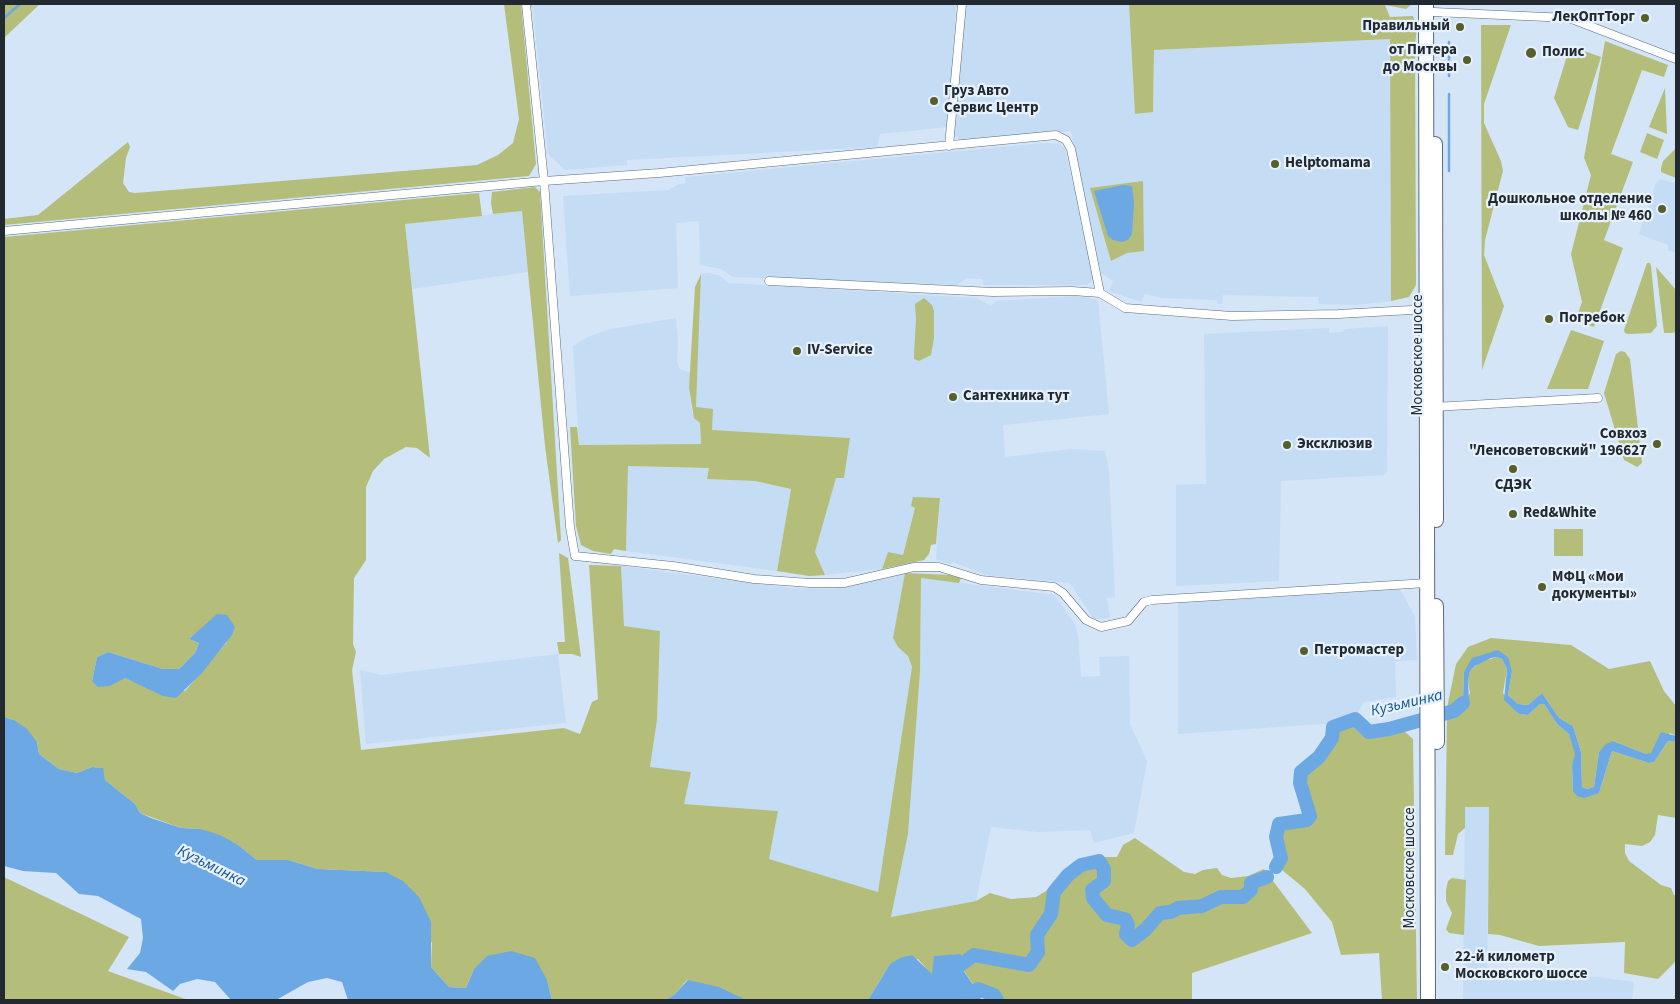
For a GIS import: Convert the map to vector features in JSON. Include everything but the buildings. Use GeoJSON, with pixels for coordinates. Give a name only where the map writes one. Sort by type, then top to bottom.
{"type":"FeatureCollection","features":[{"type":"Feature","properties":{"kind":"highway","name":"Московское шоссе"},"geometry":{"type":"LineString","coordinates":[[1432,7],[1430,309],[1432,707]]}},
{"type":"Feature","properties":{"kind":"highway","name":"Московское шоссе"},"geometry":{"type":"LineString","coordinates":[[1431,407],[1427,583],[1432,707]]}},
{"type":"Feature","properties":{"kind":"highway"},"geometry":{"type":"LineString","coordinates":[[1432,707],[1432,735]]}},
{"type":"Feature","properties":{"kind":"highway","name":"Московское шоссе"},"geometry":{"type":"LineString","coordinates":[[1428,1000],[1432,735]]}},
{"type":"Feature","properties":{"kind":"highway","name":"Московское шоссе"},"geometry":{"type":"LineString","coordinates":[[1432,735],[1437,1000]]}},
{"type":"Feature","properties":{"kind":"street"},"geometry":{"type":"LineString","coordinates":[[526,4],[544,181],[570,527],[575,556],[673,566],[754,579],[810,583],[844,583],[914,567],[939,567],[981,580],[1054,587],[1063,593],[1086,620],[1101,627],[1128,621],[1144,602],[1152,600],[1427,583]]}},
{"type":"Feature","properties":{"kind":"street"},"geometry":{"type":"LineString","coordinates":[[949,146],[962,4]]}},
{"type":"Feature","properties":{"kind":"street"},"geometry":{"type":"LineString","coordinates":[[1432,7],[1569,18],[1676,59]]}},
{"type":"Feature","properties":{"kind":"street"},"geometry":{"type":"LineString","coordinates":[[4,231],[544,181],[660,173],[1056,135],[1066,140],[1070,148],[1100,293]]}},
{"type":"Feature","properties":{"kind":"street"},"geometry":{"type":"LineString","coordinates":[[769,281],[986,292],[1072,291],[1100,293],[1125,308],[1232,316],[1338,314],[1430,309]]}},
{"type":"Feature","properties":{"kind":"street"},"geometry":{"type":"LineString","coordinates":[[1431,407],[1598,398]]}},
{"type":"Feature","properties":{"kind":"shaded area"},"geometry":{"type":"Polygon","coordinates":[[[529,4],[956,4],[948,127],[880,134],[877,147],[627,160],[627,165],[565,170],[548,154],[533,10],[529,4]]]}},
{"type":"Feature","properties":{"kind":"shaded area"},"geometry":{"type":"Polygon","coordinates":[[[967,4],[1129,4],[1135,114],[1153,112],[1154,50],[1390,39],[1391,301],[1356,305],[1319,304],[1318,297],[1223,295],[1222,304],[1217,304],[1217,300],[1162,298],[1145,294],[1141,302],[1109,291],[1113,281],[1101,273],[1071,131],[961,141],[955,135],[959,55],[967,4]]]}},
{"type":"Feature","properties":{"kind":"shaded area"},"geometry":{"type":"Polygon","coordinates":[[[1044,143],[1059,144],[1065,149],[1094,279],[1087,285],[984,285],[982,279],[966,278],[958,285],[733,277],[721,269],[700,265],[699,221],[676,223],[678,288],[570,296],[563,196],[669,190],[677,185],[686,183],[685,177],[1044,143]]]}},
{"type":"Feature","properties":{"kind":"shaded area","name":"Дошкольное отделение школы № 460"},"geometry":{"type":"Polygon","coordinates":[[[1661,179],[1676,184],[1676,253],[1668,250],[1668,245],[1639,234],[1656,183],[1661,179]]]}},
{"type":"Feature","properties":{"kind":"shaded area"},"geometry":{"type":"Polygon","coordinates":[[[522,211],[528,272],[412,289],[405,224],[522,211]]]}},
{"type":"Feature","properties":{"kind":"shaded area"},"geometry":{"type":"Polygon","coordinates":[[[701,274],[719,275],[728,283],[976,298],[991,306],[996,301],[1078,296],[1098,300],[1109,414],[1003,425],[1005,457],[1071,449],[1105,451],[1109,471],[1115,597],[1107,598],[1110,618],[1094,619],[1070,583],[986,575],[953,562],[950,564],[936,559],[940,498],[915,508],[903,556],[888,552],[882,569],[825,575],[815,552],[836,477],[844,478],[850,438],[712,430],[696,408],[701,274]]]}},
{"type":"Feature","properties":{"kind":"shaded area"},"geometry":{"type":"Polygon","coordinates":[[[676,318],[677,361],[680,369],[691,373],[689,388],[691,405],[694,418],[700,423],[701,444],[579,445],[573,346],[588,337],[611,329],[676,318]]]}},
{"type":"Feature","properties":{"kind":"shaded area"},"geometry":{"type":"Polygon","coordinates":[[[1388,326],[1387,472],[1384,475],[1281,481],[1279,581],[1176,586],[1176,485],[1206,484],[1204,334],[1329,328],[1329,333],[1343,332],[1345,329],[1388,326]]]}},
{"type":"Feature","properties":{"kind":"shaded area"},"geometry":{"type":"Polygon","coordinates":[[[628,466],[710,468],[708,479],[755,481],[791,489],[777,571],[626,551],[628,466]]]}},
{"type":"Feature","properties":{"kind":"shaded area"},"geometry":{"type":"Polygon","coordinates":[[[621,566],[791,588],[830,589],[905,573],[898,647],[908,656],[912,667],[878,892],[769,859],[778,811],[684,804],[650,767],[657,720],[660,631],[624,626],[621,566]]]}},
{"type":"Feature","properties":{"kind":"shaded area"},"geometry":{"type":"Polygon","coordinates":[[[921,578],[1055,595],[1075,625],[1078,635],[1081,677],[1100,676],[1099,657],[1129,656],[1130,724],[1147,761],[1134,833],[1094,843],[1090,830],[1038,832],[991,827],[976,901],[891,917],[908,834],[920,672],[921,578]]]}},
{"type":"Feature","properties":{"kind":"shaded area"},"geometry":{"type":"Polygon","coordinates":[[[1400,589],[1415,617],[1417,660],[1395,661],[1396,697],[1364,702],[1356,716],[1336,723],[1178,734],[1178,603],[1400,589]]]}},
{"type":"Feature","properties":{"kind":"shaded area"},"geometry":{"type":"Polygon","coordinates":[[[558,654],[566,723],[366,744],[360,670],[381,675],[558,654]]]}},
{"type":"Feature","properties":{"kind":"shaded area"},"geometry":{"type":"Polygon","coordinates":[[[1465,807],[1489,807],[1487,973],[1598,977],[1634,982],[1632,999],[1648,1000],[1463,1000],[1465,807]]]}},
{"type":"Feature","properties":{"kind":"green space"},"geometry":{"type":"Polygon","coordinates":[[[4,4],[40,4],[4,38],[4,4]]]}},
{"type":"Feature","properties":{"kind":"green space"},"geometry":{"type":"Polygon","coordinates":[[[504,4],[521,4],[536,164],[529,176],[4,225],[4,219],[38,215],[128,142],[130,147],[126,158],[123,183],[129,192],[135,193],[477,165],[498,155],[513,143],[519,119],[504,4]]]}},
{"type":"Feature","properties":{"kind":"green space"},"geometry":{"type":"Polygon","coordinates":[[[1129,4],[1412,4],[1406,9],[1385,5],[1390,17],[1413,16],[1417,28],[1415,44],[1416,285],[1409,297],[1391,301],[1390,39],[1154,50],[1153,112],[1135,114],[1129,4]]]}},
{"type":"Feature","properties":{"kind":"green space"},"geometry":{"type":"Polygon","coordinates":[[[1481,25],[1511,25],[1484,104],[1484,123],[1501,161],[1503,171],[1485,240],[1484,255],[1504,306],[1482,370],[1481,25]]]}},
{"type":"Feature","properties":{"kind":"green space"},"geometry":{"type":"Polygon","coordinates":[[[1605,41],[1668,65],[1664,77],[1642,70],[1611,154],[1633,162],[1604,240],[1623,248],[1594,327],[1575,321],[1582,302],[1571,254],[1591,175],[1584,158],[1605,41]]]}},
{"type":"Feature","properties":{"kind":"green space"},"geometry":{"type":"Polygon","coordinates":[[[1570,46],[1601,57],[1578,130],[1568,127],[1554,98],[1570,46]]]}},
{"type":"Feature","properties":{"kind":"green space"},"geometry":{"type":"Polygon","coordinates":[[[1665,88],[1667,134],[1649,127],[1665,88]]]}},
{"type":"Feature","properties":{"kind":"green space"},"geometry":{"type":"Polygon","coordinates":[[[1647,133],[1664,140],[1657,159],[1640,152],[1647,133]]]}},
{"type":"Feature","properties":{"kind":"green space"},"geometry":{"type":"Polygon","coordinates":[[[1676,148],[1676,178],[1661,172],[1661,168],[1663,161],[1676,148]]]}},
{"type":"Feature","properties":{"kind":"green space"},"geometry":{"type":"Polygon","coordinates":[[[1143,181],[1144,251],[1127,253],[1111,261],[1090,188],[1143,181]]]}},
{"type":"Feature","properties":{"kind":"green space"},"geometry":{"type":"Polygon","coordinates":[[[535,187],[540,192],[561,540],[558,543],[545,446],[522,211],[493,214],[491,203],[492,192],[535,187]]]}},
{"type":"Feature","properties":{"kind":"green space"},"geometry":{"type":"Polygon","coordinates":[[[479,193],[482,216],[405,224],[430,458],[417,448],[406,447],[384,459],[373,471],[366,487],[366,560],[354,578],[353,644],[356,652],[352,670],[361,750],[564,728],[580,734],[592,702],[598,699],[589,565],[621,566],[624,626],[660,631],[657,720],[650,767],[691,772],[684,804],[778,811],[769,859],[878,892],[912,667],[908,656],[898,647],[893,638],[905,573],[950,575],[961,578],[959,583],[921,578],[920,672],[908,834],[891,917],[976,901],[990,893],[1011,899],[1036,897],[1046,891],[1075,862],[1097,857],[1117,857],[1123,845],[1135,838],[1184,872],[1195,874],[1203,870],[1217,868],[1222,875],[1231,878],[1248,876],[1264,869],[1312,933],[1192,973],[1192,1000],[995,1000],[974,983],[976,989],[963,969],[961,954],[932,975],[918,959],[890,964],[868,1000],[746,1000],[687,980],[674,995],[665,1000],[552,1000],[547,980],[474,969],[466,988],[449,987],[431,967],[432,943],[386,872],[318,869],[288,860],[257,860],[238,845],[201,829],[181,828],[140,813],[135,804],[105,780],[102,768],[92,767],[77,773],[59,769],[39,754],[37,742],[14,720],[4,717],[4,237],[479,193]],[[202,628],[189,639],[199,643],[195,653],[179,669],[163,669],[108,652],[97,657],[92,681],[125,678],[136,683],[185,691],[227,642],[202,628]]]}},
{"type":"Feature","properties":{"kind":"green space"},"geometry":{"type":"Polygon","coordinates":[[[1647,263],[1650,263],[1651,266],[1657,326],[1651,333],[1628,334],[1624,330],[1647,263]]]}},
{"type":"Feature","properties":{"kind":"green space"},"geometry":{"type":"Polygon","coordinates":[[[1656,267],[1676,290],[1676,332],[1664,333],[1656,267]]]}},
{"type":"Feature","properties":{"kind":"green space"},"geometry":{"type":"Polygon","coordinates":[[[701,274],[696,407],[713,409],[712,430],[850,438],[844,478],[836,478],[815,552],[825,575],[809,576],[777,571],[791,489],[755,481],[707,479],[709,468],[628,466],[626,551],[614,549],[611,554],[593,551],[581,545],[576,526],[570,427],[577,427],[579,445],[701,444],[700,423],[694,418],[689,388],[695,287],[701,274]]]}},
{"type":"Feature","properties":{"kind":"green space"},"geometry":{"type":"Polygon","coordinates":[[[924,298],[932,305],[934,311],[934,338],[931,355],[919,361],[914,359],[915,304],[924,298]]]}},
{"type":"Feature","properties":{"kind":"green space"},"geometry":{"type":"Polygon","coordinates":[[[1571,330],[1604,341],[1588,389],[1547,389],[1571,330]]]}},
{"type":"Feature","properties":{"kind":"green space"},"geometry":{"type":"Polygon","coordinates":[[[1621,351],[1625,352],[1630,359],[1642,463],[1637,467],[1624,460],[1604,393],[1616,354],[1621,351]]]}},
{"type":"Feature","properties":{"kind":"green space"},"geometry":{"type":"Polygon","coordinates":[[[913,497],[940,498],[936,544],[931,545],[929,554],[924,560],[882,569],[888,552],[903,555],[915,508],[911,506],[913,497]]]}},
{"type":"Feature","properties":{"kind":"green space"},"geometry":{"type":"Polygon","coordinates":[[[1554,529],[1583,529],[1583,556],[1554,556],[1554,529]]]}},
{"type":"Feature","properties":{"kind":"green space"},"geometry":{"type":"Polygon","coordinates":[[[559,553],[568,558],[581,657],[572,654],[559,654],[557,642],[565,642],[559,553]]]}},
{"type":"Feature","properties":{"kind":"green space"},"geometry":{"type":"Polygon","coordinates":[[[1491,638],[1571,645],[1609,669],[1650,661],[1664,691],[1676,706],[1676,736],[1670,733],[1655,746],[1651,754],[1646,754],[1613,741],[1599,752],[1594,787],[1587,789],[1582,787],[1581,752],[1573,726],[1559,718],[1542,693],[1528,705],[1518,704],[1508,695],[1512,671],[1498,650],[1464,672],[1463,699],[1454,708],[1447,708],[1456,664],[1468,647],[1491,638]]]}},
{"type":"Feature","properties":{"kind":"green space"},"geometry":{"type":"Polygon","coordinates":[[[1497,657],[1502,659],[1507,669],[1503,693],[1519,714],[1528,715],[1540,704],[1544,704],[1557,724],[1569,734],[1576,754],[1572,765],[1573,791],[1599,793],[1612,751],[1649,763],[1654,762],[1668,741],[1676,742],[1676,818],[1658,815],[1655,835],[1650,842],[1642,846],[1625,844],[1625,853],[1629,861],[1661,885],[1671,888],[1674,895],[1676,895],[1676,961],[1658,979],[1624,973],[1625,942],[1539,946],[1500,935],[1488,934],[1489,807],[1465,807],[1465,828],[1458,834],[1453,855],[1445,855],[1447,717],[1456,714],[1470,693],[1468,681],[1470,671],[1480,662],[1497,657]]]}},
{"type":"Feature","properties":{"kind":"green space"},"geometry":{"type":"Polygon","coordinates":[[[1352,726],[1367,739],[1403,730],[1413,739],[1417,1000],[1382,1000],[1379,953],[1341,955],[1332,922],[1305,889],[1282,870],[1285,857],[1281,831],[1286,828],[1310,825],[1315,820],[1305,779],[1309,771],[1320,763],[1331,746],[1338,730],[1342,727],[1352,726]]]}},
{"type":"Feature","properties":{"kind":"green space"},"geometry":{"type":"Polygon","coordinates":[[[4,877],[129,937],[108,971],[188,1000],[4,1000],[4,877]]]}},
{"type":"Feature","properties":{"kind":"green space"},"geometry":{"type":"Polygon","coordinates":[[[1452,878],[1466,880],[1464,935],[1449,933],[1446,929],[1452,913],[1446,901],[1446,890],[1448,881],[1452,878]]]}},
{"type":"Feature","properties":{"kind":"water"},"geometry":{"type":"Polygon","coordinates":[[[1123,185],[1132,186],[1134,203],[1132,234],[1128,240],[1122,242],[1113,240],[1108,236],[1094,191],[1123,185]]]}},
{"type":"Feature","properties":{"kind":"water"},"geometry":{"type":"Polygon","coordinates":[[[217,614],[227,615],[235,627],[232,635],[202,673],[176,698],[163,696],[125,678],[110,686],[98,687],[92,681],[97,657],[108,652],[163,669],[179,669],[195,653],[199,643],[189,639],[217,614]]]}},
{"type":"Feature","properties":{"kind":"water"},"geometry":{"type":"Polygon","coordinates":[[[1498,650],[1508,657],[1512,671],[1508,695],[1518,704],[1528,705],[1542,693],[1559,718],[1573,726],[1581,752],[1582,787],[1587,789],[1594,787],[1599,752],[1606,744],[1613,741],[1646,754],[1651,753],[1661,732],[1676,736],[1676,742],[1668,741],[1654,762],[1649,763],[1612,751],[1599,793],[1584,798],[1577,796],[1573,791],[1572,765],[1575,754],[1569,734],[1557,724],[1544,704],[1540,704],[1528,715],[1519,714],[1504,700],[1507,669],[1502,659],[1497,657],[1491,658],[1475,666],[1470,671],[1468,681],[1469,704],[1456,714],[1447,717],[1447,708],[1454,708],[1463,699],[1464,672],[1472,658],[1498,650]]]}},
{"type":"Feature","properties":{"kind":"water"},"geometry":{"type":"Polygon","coordinates":[[[4,717],[14,720],[27,729],[37,742],[39,754],[59,769],[77,773],[92,767],[103,768],[105,780],[135,804],[140,813],[151,818],[181,828],[201,829],[220,835],[238,845],[257,860],[288,860],[318,869],[386,872],[403,881],[419,897],[431,922],[431,967],[449,987],[466,988],[474,969],[487,956],[511,951],[535,958],[547,980],[552,1000],[348,1000],[342,982],[327,978],[308,982],[276,1000],[231,1000],[215,982],[197,979],[180,984],[173,991],[146,972],[127,969],[140,953],[143,938],[141,919],[98,896],[79,894],[56,873],[23,871],[4,866],[4,717]]]}},
{"type":"Feature","properties":{"kind":"water"},"geometry":{"type":"Polygon","coordinates":[[[961,954],[963,970],[976,989],[971,1000],[868,1000],[890,964],[900,958],[912,955],[932,974],[934,956],[961,954]]]}},
{"type":"Feature","properties":{"kind":"water"},"geometry":{"type":"Polygon","coordinates":[[[688,980],[719,987],[746,1000],[665,1000],[674,995],[688,980]]]}},
{"type":"Feature","properties":{"kind":"waterway"},"geometry":{"type":"LineString","coordinates":[[4,18],[20,4]]}},
{"type":"Feature","properties":{"kind":"waterway"},"geometry":{"type":"LineString","coordinates":[[1449,42],[1449,76]]}},
{"type":"Feature","properties":{"kind":"waterway"},"geometry":{"type":"LineString","coordinates":[[1449,94],[1449,171]]}},
{"type":"Feature","properties":{"kind":"waterway","name":"Кузьминка"},"geometry":{"type":"LineString","coordinates":[[1276,867],[1281,858],[1276,837],[1279,824],[1307,820],[1310,816],[1300,783],[1301,772],[1319,757],[1332,738],[1333,727],[1355,719],[1369,732],[1389,729],[1454,711],[1463,703]]}},
{"type":"Feature","properties":{"kind":"waterway","name":"Кузьминка"},"geometry":{"type":"LineString","coordinates":[[947,975],[974,955],[1029,965],[1038,952],[1037,935],[1051,914],[1054,892],[1068,875],[1081,865],[1099,861],[1104,869],[1104,881],[1092,890],[1093,898],[1107,915],[1125,919],[1128,925],[1126,934],[1132,940],[1146,929],[1160,913],[1171,912],[1178,908],[1202,906],[1221,897],[1243,897],[1251,890],[1251,883],[1267,877]]}},
{"type":"Feature","properties":{"kind":"waterway"},"geometry":{"type":"LineString","coordinates":[[972,1000],[978,989],[994,995],[997,1000]]}},
{"type":"Feature","properties":{"kind":"place","name":"ЛекОптТорг"},"geometry":{"type":"Point","coordinates":[1645,18]}},
{"type":"Feature","properties":{"kind":"place","name":"Правильный"},"geometry":{"type":"Point","coordinates":[1460,27]}},
{"type":"Feature","properties":{"kind":"place","name":"Полис"},"geometry":{"type":"Point","coordinates":[1531,53]}},
{"type":"Feature","properties":{"kind":"place","name":"от Питера до Москвы"},"geometry":{"type":"Point","coordinates":[1467,60]}},
{"type":"Feature","properties":{"kind":"place","name":"Груз Авто Сервис Центр"},"geometry":{"type":"Point","coordinates":[934,101]}},
{"type":"Feature","properties":{"kind":"place","name":"Helptomama"},"geometry":{"type":"Point","coordinates":[1275,164]}},
{"type":"Feature","properties":{"kind":"place","name":"Дошкольное отделение школы № 460"},"geometry":{"type":"Point","coordinates":[1662,209]}},
{"type":"Feature","properties":{"kind":"place","name":"Погребок"},"geometry":{"type":"Point","coordinates":[1549,319]}},
{"type":"Feature","properties":{"kind":"place","name":"IV-Service"},"geometry":{"type":"Point","coordinates":[797,351]}},
{"type":"Feature","properties":{"kind":"place","name":"Сантехника тут"},"geometry":{"type":"Point","coordinates":[953,397]}},
{"type":"Feature","properties":{"kind":"place","name":"Совхоз \"Ленсоветовский\" 196627"},"geometry":{"type":"Point","coordinates":[1657,444]}},
{"type":"Feature","properties":{"kind":"place","name":"Эксклюзив"},"geometry":{"type":"Point","coordinates":[1287,445]}},
{"type":"Feature","properties":{"kind":"place","name":"СДЭК"},"geometry":{"type":"Point","coordinates":[1513,469]}},
{"type":"Feature","properties":{"kind":"place","name":"Red&White"},"geometry":{"type":"Point","coordinates":[1513,514]}},
{"type":"Feature","properties":{"kind":"place","name":"МФЦ «Мои документы»"},"geometry":{"type":"Point","coordinates":[1542,587]}},
{"type":"Feature","properties":{"kind":"place","name":"Петромастер"},"geometry":{"type":"Point","coordinates":[1304,651]}},
{"type":"Feature","properties":{"kind":"place","name":"22-й километр Московского шоссе"},"geometry":{"type":"Point","coordinates":[1445,967]}}]}
